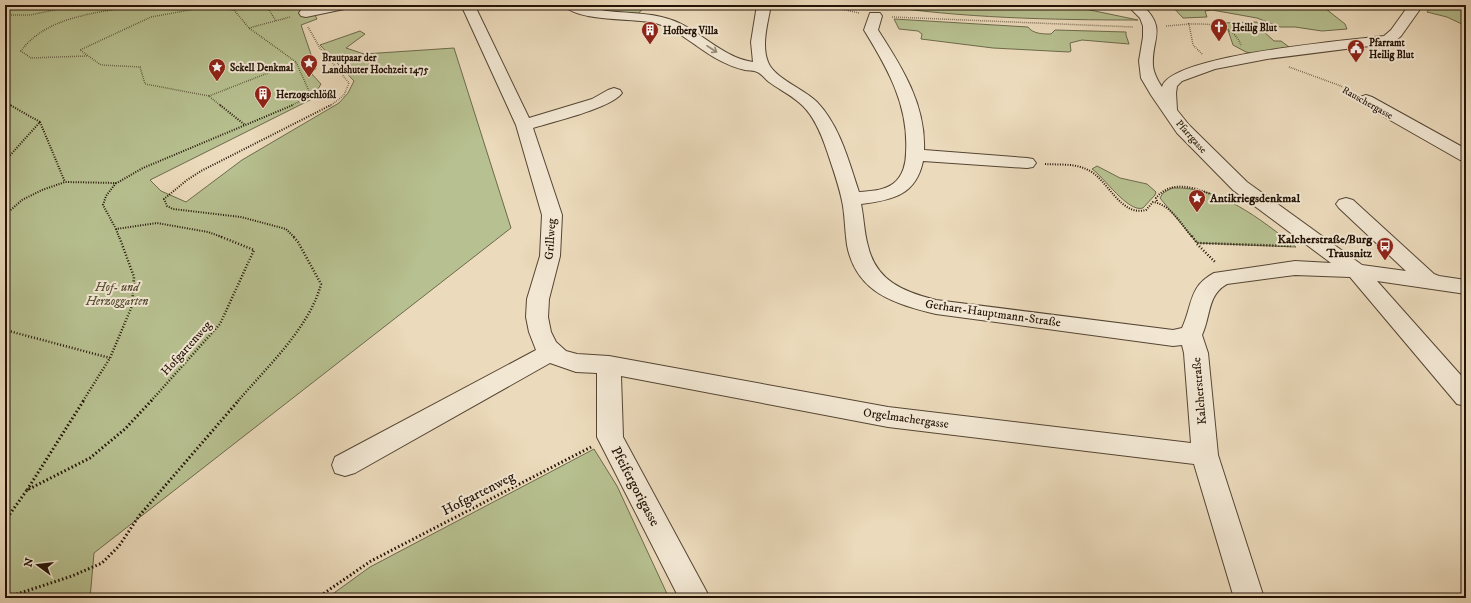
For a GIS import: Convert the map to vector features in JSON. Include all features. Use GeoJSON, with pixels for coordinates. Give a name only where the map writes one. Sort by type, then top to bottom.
{"type":"FeatureCollection","features":[{"type":"Feature","properties":{"kind":"street"},"geometry":{"type":"LineString","coordinates":[[306,13],[344,5]]}},
{"type":"Feature","properties":{"kind":"street","name":"Grillweg"},"geometry":{"type":"LineString","coordinates":[[464,5],[468,6],[524,125],[552,215],[550,256],[538,299],[537,317],[540,332],[546,347],[551,352]]}},
{"type":"Feature","properties":{"kind":"street","name":"Gerhart-Hauptmann-Straße"},"geometry":{"type":"LineString","coordinates":[[571,5],[594,14],[663,21],[675,26],[736,63],[748,67],[762,68],[771,76],[803,97],[818,113],[832,141],[850,199],[855,223],[855,242],[861,260],[868,272],[877,282],[889,291],[905,298],[936,306],[1173,338],[1190,335]]}},
{"type":"Feature","properties":{"kind":"street"},"geometry":{"type":"LineString","coordinates":[[762,68],[759,61],[758,52],[764,5]]}},
{"type":"Feature","properties":{"kind":"street"},"geometry":{"type":"LineString","coordinates":[[1134,5],[1149,22],[1150,36],[1146,68],[1157,91],[1169,110]]}},
{"type":"Feature","properties":{"kind":"street","name":"Pfarrgasse"},"geometry":{"type":"LineString","coordinates":[[1356,270],[1240,186],[1183,129],[1169,110],[1168,93],[1170,84],[1177,78],[1212,65],[1388,40],[1396,34],[1410,10],[1416,5]]}},
{"type":"Feature","properties":{"kind":"street"},"geometry":{"type":"LineString","coordinates":[[850,199],[884,195],[897,190],[904,184],[911,174],[915,155],[915,117],[901,80],[872,30],[875,16]]}},
{"type":"Feature","properties":{"kind":"street"},"geometry":{"type":"LineString","coordinates":[[524,125],[598,102],[614,93]]}},
{"type":"Feature","properties":{"kind":"street","name":"Rauschergasse"},"geometry":{"type":"LineString","coordinates":[[1366,100],[1466,156]]}},
{"type":"Feature","properties":{"kind":"street"},"geometry":{"type":"LineString","coordinates":[[915,155],[1027,163]]}},
{"type":"Feature","properties":{"kind":"street"},"geometry":{"type":"LineString","coordinates":[[1346,204],[1429,281],[1466,278]]}},
{"type":"Feature","properties":{"kind":"street"},"geometry":{"type":"LineString","coordinates":[[1190,335],[1197,321],[1202,299],[1207,287],[1213,282],[1228,277],[1295,268],[1356,270],[1466,287]]}},
{"type":"Feature","properties":{"kind":"street"},"geometry":{"type":"LineString","coordinates":[[1356,270],[1466,397]]}},
{"type":"Feature","properties":{"kind":"street","name":"Kalcherstraße"},"geometry":{"type":"LineString","coordinates":[[1190,335],[1196,353],[1205,456],[1249,598]]}},
{"type":"Feature","properties":{"kind":"street"},"geometry":{"type":"LineString","coordinates":[[344,465],[551,352],[558,357],[576,362],[609,365]]}},
{"type":"Feature","properties":{"kind":"street","name":"Orgelmachergasse"},"geometry":{"type":"LineString","coordinates":[[609,365],[888,417],[1205,456]]}},
{"type":"Feature","properties":{"kind":"street","name":"Pfeifergorigasse"},"geometry":{"type":"LineString","coordinates":[[609,365],[610,436],[695,598]]}},
{"type":"Feature","properties":{"kind":"path"},"geometry":{"type":"LineString","coordinates":[[5,15],[30,15],[79,5]]}},
{"type":"Feature","properties":{"kind":"path"},"geometry":{"type":"LineString","coordinates":[[88,56],[31,58],[21,51],[29,39],[48,28],[79,18],[140,5]]}},
{"type":"Feature","properties":{"kind":"path"},"geometry":{"type":"LineString","coordinates":[[249,28],[276,21],[266,5]]}},
{"type":"Feature","properties":{"kind":"path","name":"Rauschergasse"},"geometry":{"type":"LineString","coordinates":[[823,5],[835,6],[875,16],[1149,28],[1189,24],[1211,24],[1227,28],[1235,34],[1242,48],[1247,51],[1267,56],[1295,70],[1341,86],[1366,100]]}},
{"type":"Feature","properties":{"kind":"path"},"geometry":{"type":"LineString","coordinates":[[5,216],[22,200],[42,190],[65,182],[117,183],[143,168],[246,125],[303,100],[309,91],[296,62],[249,28],[234,10],[206,7],[151,17],[80,50],[101,65],[140,67],[145,84],[209,96],[246,125]]}},
{"type":"Feature","properties":{"kind":"path"},"geometry":{"type":"LineString","coordinates":[[5,598],[72,576],[102,563],[120,546],[139,516],[296,333],[312,309],[318,296],[321,284],[298,242],[286,229],[242,217],[173,209],[166,206],[164,199],[187,180],[201,171],[325,109],[336,102],[346,92],[349,87],[349,83],[320,48],[307,25],[306,13]]}},
{"type":"Feature","properties":{"kind":"path"},"geometry":{"type":"LineString","coordinates":[[1189,24],[1193,45],[1212,65]]}},
{"type":"Feature","properties":{"kind":"path"},"geometry":{"type":"LineString","coordinates":[[209,96],[296,62]]}},
{"type":"Feature","properties":{"kind":"path"},"geometry":{"type":"LineString","coordinates":[[5,102],[40,122],[65,182]]}},
{"type":"Feature","properties":{"kind":"path"},"geometry":{"type":"LineString","coordinates":[[5,161],[40,122]]}},
{"type":"Feature","properties":{"kind":"path"},"geometry":{"type":"LineString","coordinates":[[1027,163],[1065,165],[1088,170],[1094,173],[1118,199],[1129,208],[1139,212],[1146,210],[1153,202],[1164,205],[1228,277]]}},
{"type":"Feature","properties":{"kind":"path","name":"Hofgartenweg"},"geometry":{"type":"LineString","coordinates":[[5,521],[27,490],[110,358],[132,306],[134,277],[116,229],[103,207],[104,196],[117,183]]}},
{"type":"Feature","properties":{"kind":"path"},"geometry":{"type":"LineString","coordinates":[[1157,202],[1156,198],[1158,193],[1169,187],[1190,188],[1221,198],[1232,187],[1240,186]]}},
{"type":"Feature","properties":{"kind":"path","name":"Hofgartenweg"},"geometry":{"type":"LineString","coordinates":[[27,490],[90,458],[125,429],[220,324],[254,250],[208,232],[157,223],[116,229]]}},
{"type":"Feature","properties":{"kind":"path"},"geometry":{"type":"LineString","coordinates":[[1197,243],[1296,247]]}},
{"type":"Feature","properties":{"kind":"path"},"geometry":{"type":"LineString","coordinates":[[5,330],[110,358]]}},
{"type":"Feature","properties":{"kind":"path","name":"Hofgartenweg"},"geometry":{"type":"LineString","coordinates":[[317,598],[370,561],[610,436]]}},
{"type":"Feature","properties":{"kind":"green space","name":"Hof- und Herzoggarten"},"geometry":{"type":"Polygon","coordinates":[[[5,5],[310,5],[317,19],[301,25],[316,69],[310,72],[321,84],[312,99],[150,180],[161,191],[186,202],[242,160],[339,103],[348,93],[354,81],[320,45],[360,31],[365,34],[346,48],[364,54],[454,48],[511,228],[94,553],[90,598],[5,598],[5,5]]]}},
{"type":"Feature","properties":{"kind":"green space"},"geometry":{"type":"Polygon","coordinates":[[[577,5],[646,5],[636,16],[622,15],[577,5]]]}},
{"type":"Feature","properties":{"kind":"green space"},"geometry":{"type":"Polygon","coordinates":[[[875,5],[1066,5],[1138,20],[1006,17],[940,13],[875,5]]]}},
{"type":"Feature","properties":{"kind":"green space"},"geometry":{"type":"Polygon","coordinates":[[[1171,5],[1321,5],[1345,24],[1347,29],[1322,31],[1295,27],[1280,27],[1257,18],[1212,10],[1205,11],[1207,17],[1183,18],[1171,5]]]}},
{"type":"Feature","properties":{"kind":"green space"},"geometry":{"type":"Polygon","coordinates":[[[1432,5],[1466,5],[1466,26],[1447,17],[1427,12],[1432,5]]]}},
{"type":"Feature","properties":{"kind":"green space"},"geometry":{"type":"Polygon","coordinates":[[[894,19],[1028,27],[1035,32],[1045,34],[1051,34],[1055,30],[1126,32],[1129,44],[1082,40],[1070,43],[1071,51],[1069,52],[993,48],[921,39],[922,34],[918,31],[899,29],[894,19]]]}},
{"type":"Feature","properties":{"kind":"green space","name":"Heilig Blut"},"geometry":{"type":"Polygon","coordinates":[[[1257,22],[1262,30],[1274,41],[1281,41],[1289,47],[1254,54],[1246,52],[1233,45],[1228,30],[1222,23],[1257,22]]]}},
{"type":"Feature","properties":{"kind":"green space"},"geometry":{"type":"Polygon","coordinates":[[[1097,166],[1120,178],[1147,184],[1156,192],[1155,195],[1143,208],[1137,208],[1130,205],[1092,169],[1097,166]]]}},
{"type":"Feature","properties":{"kind":"green space"},"geometry":{"type":"Polygon","coordinates":[[[1172,188],[1207,192],[1223,198],[1254,216],[1296,247],[1197,243],[1160,198],[1163,193],[1172,188]]]}},
{"type":"Feature","properties":{"kind":"green space"},"geometry":{"type":"Polygon","coordinates":[[[594,449],[617,486],[669,598],[327,598],[370,567],[594,449]]]}},
{"type":"Feature","properties":{"kind":"place","name":"Heilig Blut"},"geometry":{"type":"Point","coordinates":[1219,42]}},
{"type":"Feature","properties":{"kind":"place","name":"Hofberg Villa"},"geometry":{"type":"Point","coordinates":[650,45]}},
{"type":"Feature","properties":{"kind":"place","name":"Pfarramt Heilig Blut"},"geometry":{"type":"Point","coordinates":[1356,63]}},
{"type":"Feature","properties":{"kind":"place","name":"Brautpaar der Landshuter Hochzeit 1475"},"geometry":{"type":"Point","coordinates":[309,78]}},
{"type":"Feature","properties":{"kind":"place","name":"Sckell Denkmal"},"geometry":{"type":"Point","coordinates":[217,82]}},
{"type":"Feature","properties":{"kind":"place","name":"Herzogschlößl"},"geometry":{"type":"Point","coordinates":[263,109]}},
{"type":"Feature","properties":{"kind":"place","name":"Antikriegsdenkmal"},"geometry":{"type":"Point","coordinates":[1197,213]}},
{"type":"Feature","properties":{"kind":"place","name":"Kalcherstraße/Burg Trausnitz"},"geometry":{"type":"Point","coordinates":[1385,261]}}]}
